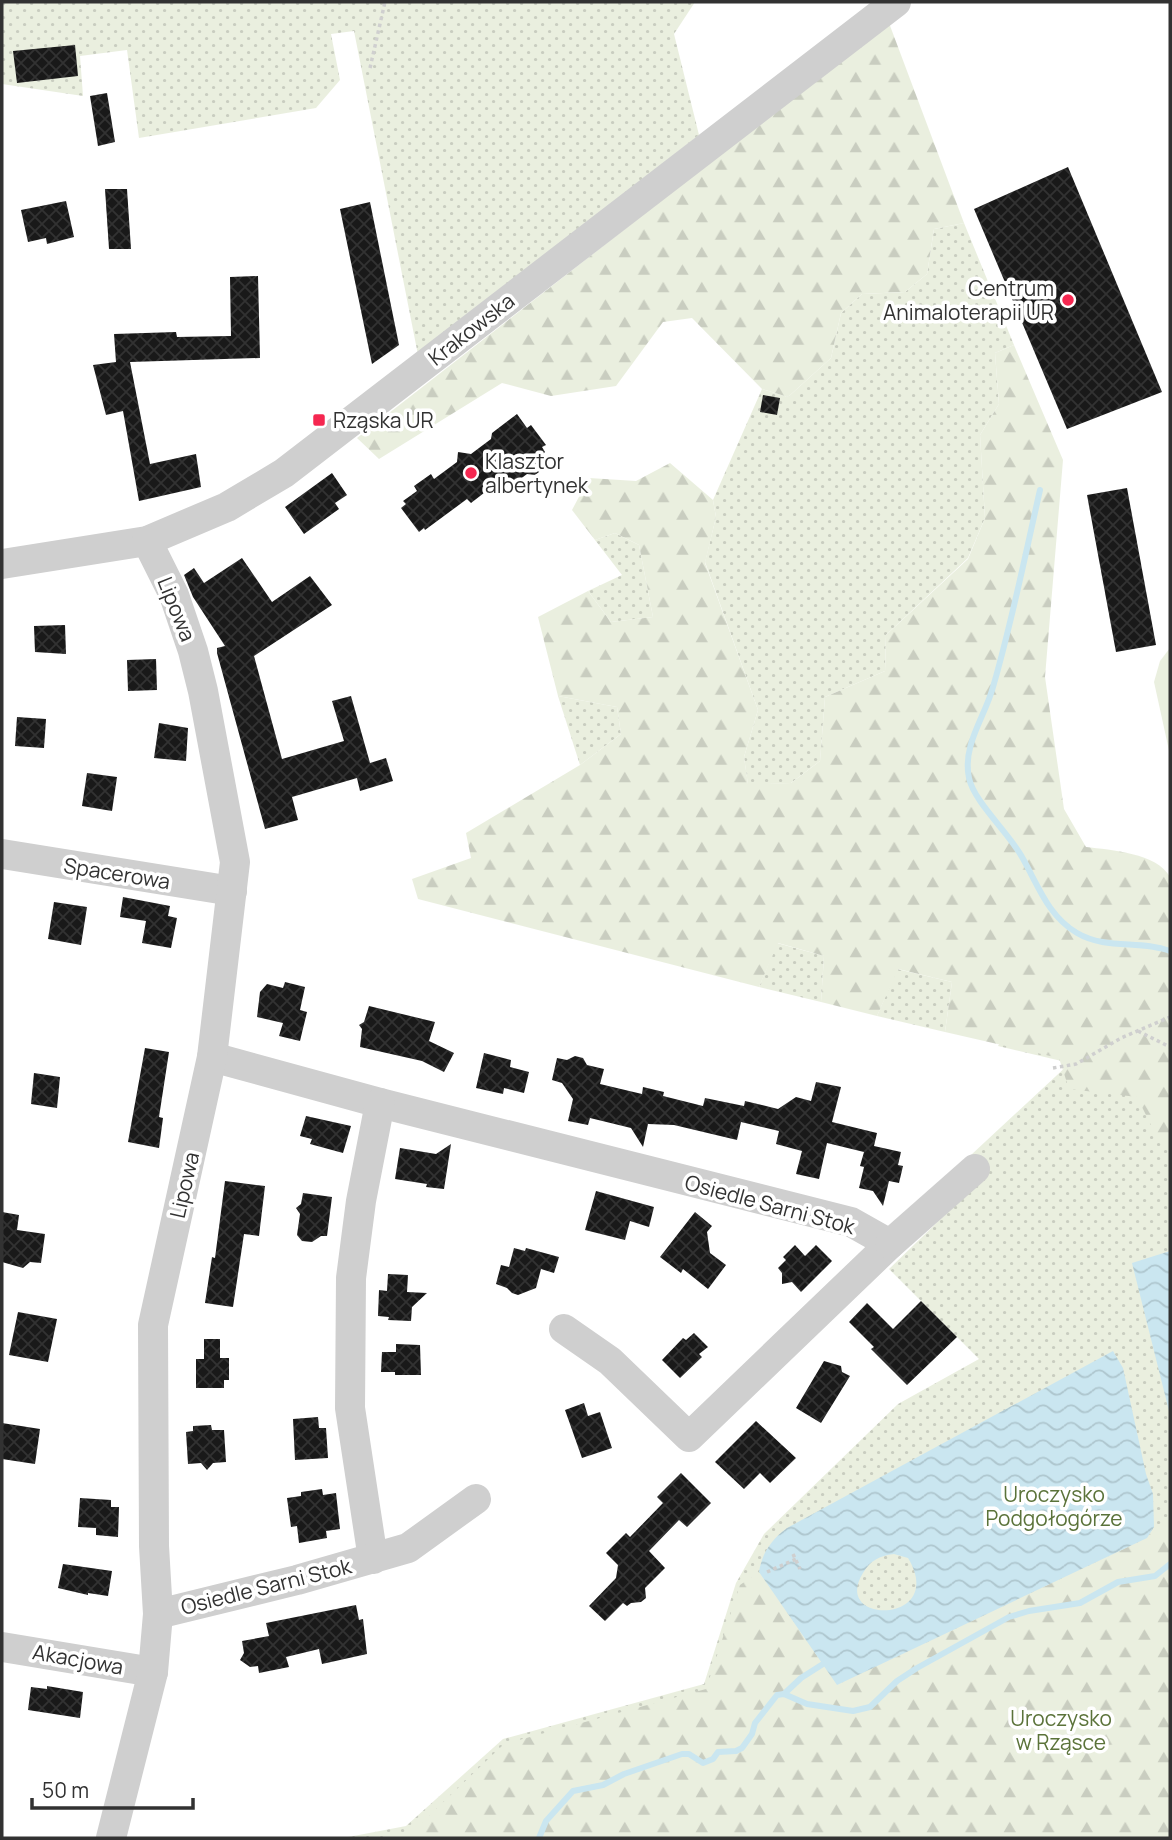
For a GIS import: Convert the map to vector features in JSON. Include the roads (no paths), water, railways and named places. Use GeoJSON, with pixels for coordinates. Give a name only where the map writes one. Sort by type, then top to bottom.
{"type":"FeatureCollection","features":[{"type":"Feature","properties":{"kind":"street","name":"Krakowska"},"geometry":{"type":"LineString","coordinates":[[2,564],[147,541],[228,508],[284,473],[896,2]]}},
{"type":"Feature","properties":{"kind":"street","name":"Lipowa"},"geometry":{"type":"LineString","coordinates":[[111,1838],[153,1672],[158,1614],[154,1546],[153,1325],[212,1057],[235,862],[193,651],[174,595],[147,541]]}},
{"type":"Feature","properties":{"kind":"street","name":"Spacerowa"},"geometry":{"type":"LineString","coordinates":[[2,854],[232,891]]}},
{"type":"Feature","properties":{"kind":"street","name":"Osiedle Sarni Stok"},"geometry":{"type":"LineString","coordinates":[[212,1057],[380,1103],[851,1222],[890,1244],[689,1437],[610,1361],[564,1329]]}},
{"type":"Feature","properties":{"kind":"street","name":"Osiedle Sarni Stok"},"geometry":{"type":"LineString","coordinates":[[373,1559],[350,1408],[352,1278],[361,1200],[380,1103]]}},
{"type":"Feature","properties":{"kind":"street"},"geometry":{"type":"LineString","coordinates":[[890,1244],[975,1169]]}},
{"type":"Feature","properties":{"kind":"street","name":"Osiedle Sarni Stok"},"geometry":{"type":"LineString","coordinates":[[158,1614],[297,1580],[408,1548],[476,1499]]}},
{"type":"Feature","properties":{"kind":"street","name":"Akacjowa"},"geometry":{"type":"LineString","coordinates":[[2,1647],[153,1672]]}},
{"type":"Feature","properties":{"kind":"water"},"geometry":{"type":"Polygon","coordinates":[[[1170,1251],[1170,1415],[1132,1263],[1170,1251]]]}},
{"type":"Feature","properties":{"kind":"water","name":"Uroczysko Podgołogórze"},"geometry":{"type":"Polygon","coordinates":[[[1113,1351],[1123,1368],[1146,1474],[1153,1494],[1154,1527],[1147,1538],[837,1685],[759,1572],[768,1547],[787,1528],[1113,1351]],[[894,1554],[880,1557],[869,1565],[857,1590],[862,1602],[873,1609],[888,1610],[903,1606],[913,1596],[916,1580],[908,1558],[894,1554]]]}},
{"type":"Feature","properties":{"kind":"waterway"},"geometry":{"type":"LineString","coordinates":[[1040,490],[1000,663],[971,743],[969,778],[978,797],[1022,857],[1051,909],[1067,926],[1077,933],[1100,941],[1170,951]]}},
{"type":"Feature","properties":{"kind":"waterway"},"geometry":{"type":"LineString","coordinates":[[539,1838],[546,1821],[573,1791],[603,1785],[624,1774],[682,1754],[689,1754],[703,1763],[713,1759],[718,1752],[742,1748],[752,1734],[755,1723],[777,1695],[784,1694],[807,1704],[853,1711],[870,1707],[897,1681],[917,1668],[1009,1617],[1080,1603],[1118,1582],[1155,1576],[1170,1564]]}},
{"type":"Feature","properties":{"kind":"waterway"},"geometry":{"type":"LineString","coordinates":[[784,1694],[801,1678],[823,1664]]}},
{"type":"Feature","properties":{"kind":"place","name":"Centrum Animaloterapii UR"},"geometry":{"type":"Point","coordinates":[1068,300]}},
{"type":"Feature","properties":{"kind":"place","name":"Rząska UR"},"geometry":{"type":"Point","coordinates":[319,420]}},
{"type":"Feature","properties":{"kind":"place","name":"Klasztor albertynek"},"geometry":{"type":"Point","coordinates":[471,473]}},
{"type":"Feature","properties":{"kind":"park label","name":"Uroczysko w Rząsce"},"geometry":{"type":"Point","coordinates":[1061,1730]}}]}
